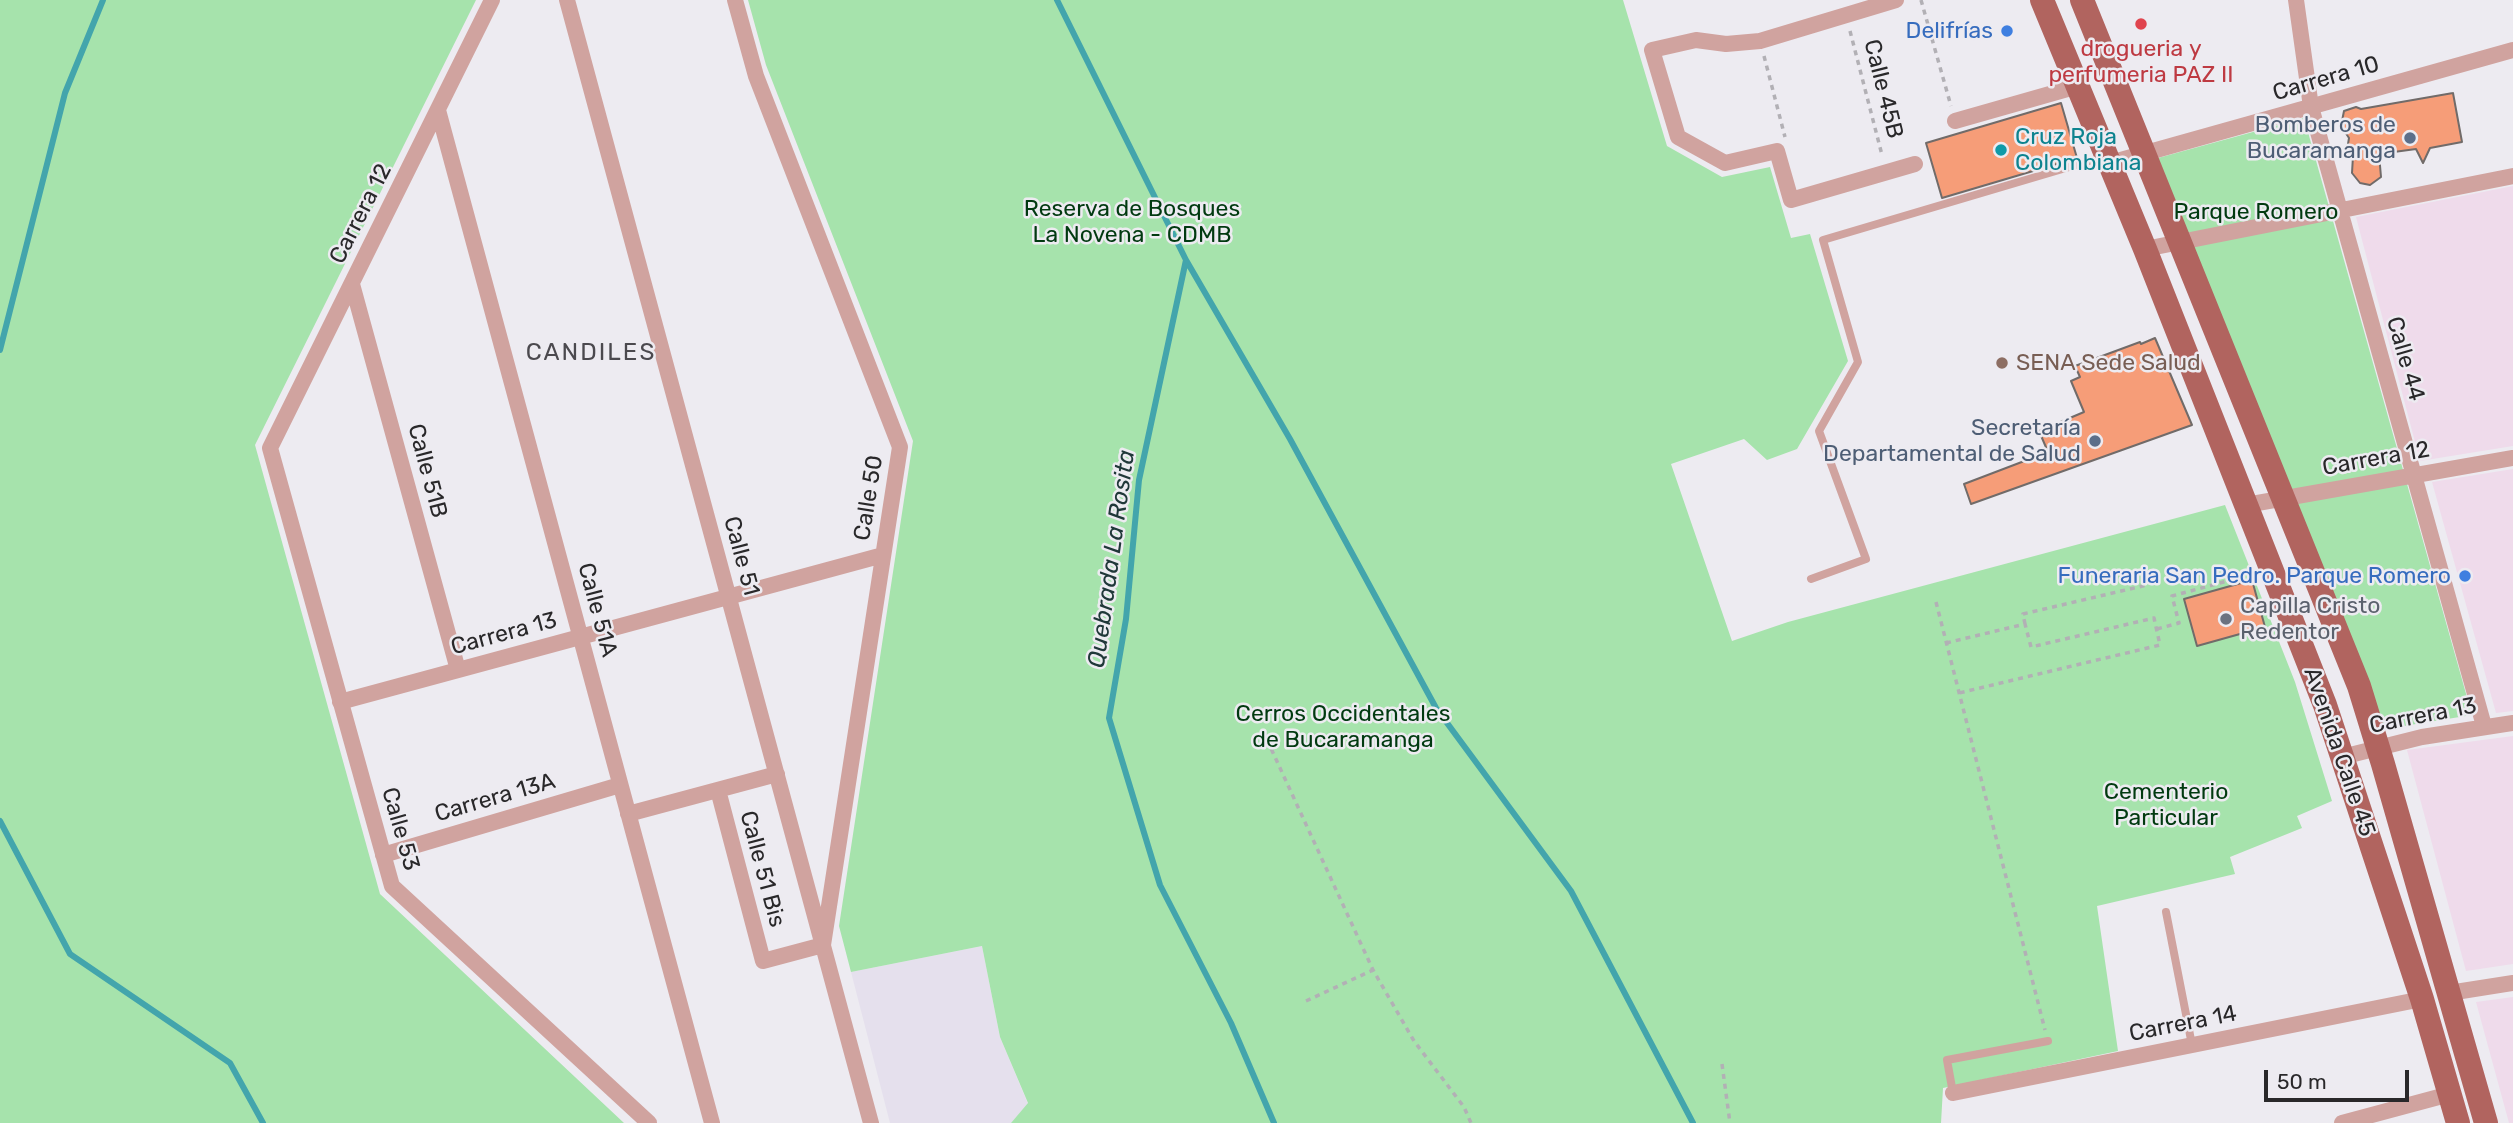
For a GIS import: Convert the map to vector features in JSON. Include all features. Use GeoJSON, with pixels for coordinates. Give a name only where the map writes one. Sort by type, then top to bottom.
{"type":"FeatureCollection","features":[{"type":"Feature","properties":{"kind":"main road","name":"Avenida Calle 45"},"geometry":{"type":"LineString","coordinates":[[2042,0],[2145,249],[2272,569],[2343,757],[2422,999],[2458,1123]]}},
{"type":"Feature","properties":{"kind":"main road","name":"Avenida Calle 45"},"geometry":{"type":"LineString","coordinates":[[2082,0],[2359,686],[2486,1123]]}},
{"type":"Feature","properties":{"kind":"street","name":"Carrera 12"},"geometry":{"type":"LineString","coordinates":[[270,448],[492,0]]}},
{"type":"Feature","properties":{"kind":"street","name":"Calle 51"},"geometry":{"type":"LineString","coordinates":[[567,0],[872,1123]]}},
{"type":"Feature","properties":{"kind":"street","name":"Calle 50"},"geometry":{"type":"LineString","coordinates":[[735,0],[756,76],[900,447],[823,945]]}},
{"type":"Feature","properties":{"kind":"street"},"geometry":{"type":"LineString","coordinates":[[1896,0],[1759,41],[1726,44],[1696,40],[1652,50],[1678,138],[1725,163],[1777,151],[1791,200],[1915,164]]}},
{"type":"Feature","properties":{"kind":"street","name":"Calle 44"},"geometry":{"type":"LineString","coordinates":[[2296,0],[2311,107],[2484,726]]}},
{"type":"Feature","properties":{"kind":"street","name":"Carrera 10"},"geometry":{"type":"LineString","coordinates":[[2109,159],[2145,153],[2513,50]]}},
{"type":"Feature","properties":{"kind":"street"},"geometry":{"type":"LineString","coordinates":[[1955,121],[2078,86]]}},
{"type":"Feature","properties":{"kind":"street","name":"Calle 51A"},"geometry":{"type":"LineString","coordinates":[[438,110],[712,1123]]}},
{"type":"Feature","properties":{"kind":"street"},"geometry":{"type":"LineString","coordinates":[[2145,249],[2513,176]]}},
{"type":"Feature","properties":{"kind":"street","name":"Calle 51B"},"geometry":{"type":"LineString","coordinates":[[352,284],[458,670]]}},
{"type":"Feature","properties":{"kind":"street","name":"Calle 53"},"geometry":{"type":"LineString","coordinates":[[270,448],[392,886],[649,1123]]}},
{"type":"Feature","properties":{"kind":"street","name":"Carrera 12"},"geometry":{"type":"LineString","coordinates":[[2246,505],[2513,458]]}},
{"type":"Feature","properties":{"kind":"street","name":"Carrera 13"},"geometry":{"type":"LineString","coordinates":[[341,702],[883,555]]}},
{"type":"Feature","properties":{"kind":"street","name":"Carrera 13"},"geometry":{"type":"LineString","coordinates":[[2343,757],[2422,737],[2513,723]]}},
{"type":"Feature","properties":{"kind":"street"},"geometry":{"type":"LineString","coordinates":[[628,814],[777,774]]}},
{"type":"Feature","properties":{"kind":"street","name":"Carrera 13A"},"geometry":{"type":"LineString","coordinates":[[383,855],[621,785]]}},
{"type":"Feature","properties":{"kind":"street","name":"Calle 51 Bis"},"geometry":{"type":"LineString","coordinates":[[718,790],[763,961],[823,945]]}},
{"type":"Feature","properties":{"kind":"street"},"geometry":{"type":"LineString","coordinates":[[2449,993],[2513,984]]}},
{"type":"Feature","properties":{"kind":"street","name":"Carrera 14"},"geometry":{"type":"LineString","coordinates":[[1953,1093],[2422,999]]}},
{"type":"Feature","properties":{"kind":"street"},"geometry":{"type":"LineString","coordinates":[[2342,1123],[2450,1094]]}},
{"type":"Feature","properties":{"kind":"lane"},"geometry":{"type":"LineString","coordinates":[[1811,579],[1866,559],[1819,431],[1858,362],[1823,240],[2109,159]]}},
{"type":"Feature","properties":{"kind":"lane"},"geometry":{"type":"LineString","coordinates":[[2166,912],[2192,1045]]}},
{"type":"Feature","properties":{"kind":"lane"},"geometry":{"type":"LineString","coordinates":[[1953,1093],[1947,1060],[2048,1041]]}},
{"type":"Feature","properties":{"kind":"path"},"geometry":{"type":"LineString","coordinates":[[1921,0],[1955,121]]}},
{"type":"Feature","properties":{"kind":"path","name":"Calle 45B"},"geometry":{"type":"LineString","coordinates":[[1846,15],[1886,172]]}},
{"type":"Feature","properties":{"kind":"path"},"geometry":{"type":"LineString","coordinates":[[1759,41],[1785,136],[1777,151]]}},
{"type":"Feature","properties":{"kind":"path"},"geometry":{"type":"LineString","coordinates":[[2157,629],[2179,623],[2172,596],[2272,569]]}},
{"type":"Feature","properties":{"kind":"path"},"geometry":{"type":"LineString","coordinates":[[1959,693],[2160,645],[2154,618],[2031,647],[2025,624],[2023,614],[2147,585]]}},
{"type":"Feature","properties":{"kind":"path"},"geometry":{"type":"LineString","coordinates":[[1936,601],[2048,1041]]}},
{"type":"Feature","properties":{"kind":"path"},"geometry":{"type":"LineString","coordinates":[[1946,643],[2025,624]]}},
{"type":"Feature","properties":{"kind":"path"},"geometry":{"type":"LineString","coordinates":[[1263,732],[1373,970],[1414,1041],[1464,1107],[1471,1123]]}},
{"type":"Feature","properties":{"kind":"path"},"geometry":{"type":"LineString","coordinates":[[1306,1001],[1373,970]]}},
{"type":"Feature","properties":{"kind":"path"},"geometry":{"type":"LineString","coordinates":[[1722,1064],[1730,1123]]}},
{"type":"Feature","properties":{"kind":"shaded area"},"geometry":{"type":"Polygon","coordinates":[[[2513,186],[2513,446],[2420,461],[2356,217],[2513,186]]]}},
{"type":"Feature","properties":{"kind":"shaded area"},"geometry":{"type":"Polygon","coordinates":[[[2513,469],[2513,711],[2496,713],[2432,482],[2513,469]]]}},
{"type":"Feature","properties":{"kind":"shaded area"},"geometry":{"type":"Polygon","coordinates":[[[2513,736],[2513,964],[2466,971],[2407,750],[2513,736]]]}},
{"type":"Feature","properties":{"kind":"shaded area"},"geometry":{"type":"Polygon","coordinates":[[[982,946],[1000,1037],[1028,1104],[1011,1123],[890,1123],[851,972],[982,946]]]}},
{"type":"Feature","properties":{"kind":"shaded area"},"geometry":{"type":"Polygon","coordinates":[[[2513,997],[2513,1123],[2509,1123],[2476,1002],[2513,997]]]}},
{"type":"Feature","properties":{"kind":"green space"},"geometry":{"type":"Polygon","coordinates":[[[0,0],[476,0],[255,445],[380,894],[624,1123],[0,1123],[0,0]]]}},
{"type":"Feature","properties":{"kind":"green space","name":"Cerros Occidentales de Bucaramanga"},"geometry":{"type":"Polygon","coordinates":[[[748,0],[1623,0],[1667,146],[1722,177],[1770,167],[1791,238],[1810,234],[1848,361],[1797,449],[1767,460],[1744,439],[1671,464],[1732,641],[1788,622],[2225,505],[2295,682],[2332,801],[2297,816],[2302,828],[2230,857],[2235,874],[2097,906],[2118,1051],[1943,1088],[1941,1123],[1011,1123],[1028,1103],[1000,1037],[982,946],[851,972],[839,926],[913,441],[766,65],[748,0]]]}},
{"type":"Feature","properties":{"kind":"green space","name":"Parque Romero"},"geometry":{"type":"Polygon","coordinates":[[[2304,118],[2472,715],[2385,729],[2158,158],[2304,118]]]}},
{"type":"Feature","properties":{"kind":"building"},"geometry":{"type":"Polygon","coordinates":[[[2453,93],[2462,142],[2430,148],[2423,163],[2416,149],[2379,154],[2381,177],[2370,185],[2360,183],[2352,173],[2353,156],[2348,144],[2349,138],[2341,126],[2344,111],[2453,93]]]}},
{"type":"Feature","properties":{"kind":"building","name":"Cruz Roja Colombiana"},"geometry":{"type":"Polygon","coordinates":[[[2061,103],[2077,158],[1942,198],[1926,143],[2061,103]]]}},
{"type":"Feature","properties":{"kind":"building","name":"Secretaría Departamental de Salud"},"geometry":{"type":"Polygon","coordinates":[[[2155,338],[2192,425],[1971,504],[1964,484],[2048,452],[2039,431],[2084,412],[2071,381],[2080,377],[2075,366],[2155,338]]]}},
{"type":"Feature","properties":{"kind":"building","name":"Capilla Cristo Redentor"},"geometry":{"type":"Polygon","coordinates":[[[2252,580],[2265,627],[2197,646],[2184,599],[2252,580]]]}},
{"type":"Feature","properties":{"kind":"waterway"},"geometry":{"type":"LineString","coordinates":[[0,350],[65,93],[103,0]]}},
{"type":"Feature","properties":{"kind":"waterway","name":"Quebrada La Rosita"},"geometry":{"type":"LineString","coordinates":[[1057,0],[1186,260],[1139,480],[1126,619],[1109,718],[1160,885],[1231,1023],[1274,1123]]}},
{"type":"Feature","properties":{"kind":"waterway"},"geometry":{"type":"LineString","coordinates":[[1186,260],[1290,439],[1436,708],[1571,891],[1693,1123]]}},
{"type":"Feature","properties":{"kind":"waterway"},"geometry":{"type":"LineString","coordinates":[[0,821],[70,954],[230,1063],[263,1123]]}},
{"type":"Feature","properties":{"kind":"place","name":"drogueria y perfumeria PAZ II"},"geometry":{"type":"Point","coordinates":[2141,24]}},
{"type":"Feature","properties":{"kind":"place","name":"Delifrías"},"geometry":{"type":"Point","coordinates":[2007,31]}},
{"type":"Feature","properties":{"kind":"place","name":"Bomberos de Bucaramanga"},"geometry":{"type":"Point","coordinates":[2410,138]}},
{"type":"Feature","properties":{"kind":"place","name":"Cruz Roja Colombiana"},"geometry":{"type":"Point","coordinates":[2001,150]}},
{"type":"Feature","properties":{"kind":"place","name":"SENA Sede Salud"},"geometry":{"type":"Point","coordinates":[2002,363]}},
{"type":"Feature","properties":{"kind":"place","name":"Secretaría Departamental de Salud"},"geometry":{"type":"Point","coordinates":[2095,441]}},
{"type":"Feature","properties":{"kind":"place","name":"Funeraria San Pedro. Parque Romero"},"geometry":{"type":"Point","coordinates":[2465,576]}},
{"type":"Feature","properties":{"kind":"place","name":"Capilla Cristo Redentor"},"geometry":{"type":"Point","coordinates":[2226,619]}},
{"type":"Feature","properties":{"kind":"district","name":"CANDILES"},"geometry":{"type":"Point","coordinates":[591,353]}},
{"type":"Feature","properties":{"kind":"park label","name":"Reserva de Bosques La Novena - CDMB"},"geometry":{"type":"Point","coordinates":[1132,222]}},
{"type":"Feature","properties":{"kind":"park label","name":"Cementerio Particular"},"geometry":{"type":"Point","coordinates":[2166,805]}}]}
